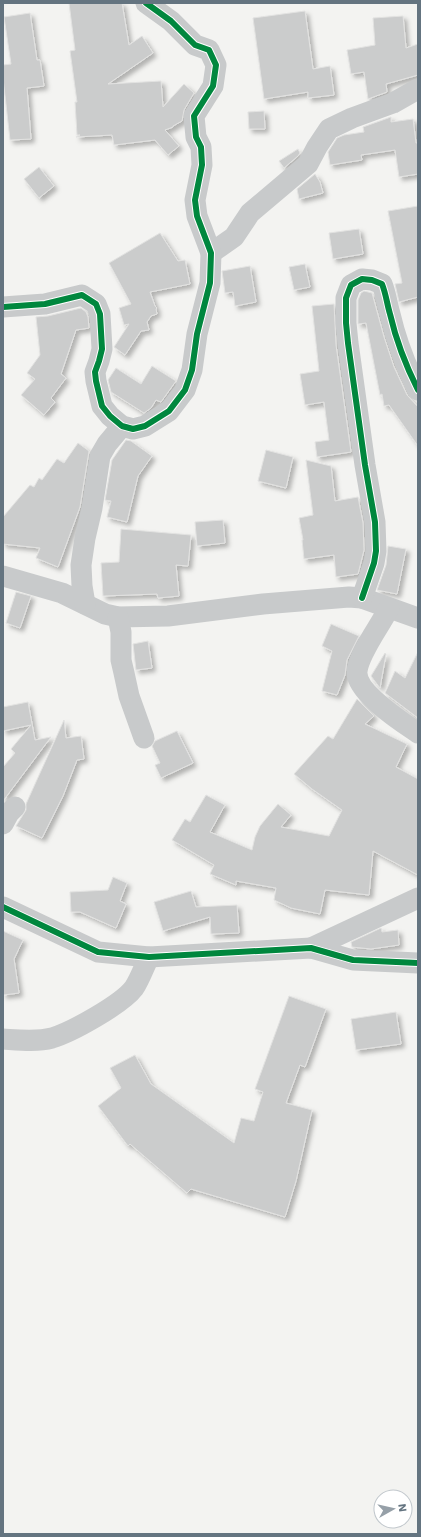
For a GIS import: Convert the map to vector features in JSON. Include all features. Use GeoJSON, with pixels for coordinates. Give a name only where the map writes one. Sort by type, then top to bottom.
{"type":"FeatureCollection","features":[{"type":"Feature","properties":{"kind":"street"},"geometry":{"type":"LineString","coordinates":[[3,307],[45,304],[82,295],[96,304],[100,314],[102,338],[99,362],[96,372],[96,381],[102,406],[110,416],[122,426],[134,429],[144,426],[168,411],[185,390],[192,370],[197,334],[210,283],[211,253],[197,216],[195,200],[202,165],[201,147],[196,136],[194,116],[213,86],[216,65],[209,50],[195,44],[171,20],[146,3]]}},
{"type":"Feature","properties":{"kind":"street"},"geometry":{"type":"LineString","coordinates":[[211,253],[234,237],[250,213],[308,164],[329,129],[352,118],[393,103],[418,89]]}},
{"type":"Feature","properties":{"kind":"street"},"geometry":{"type":"LineString","coordinates":[[362,598],[374,563],[376,551],[375,522],[365,465],[346,323],[346,298],[351,285],[362,279],[372,280],[382,284],[387,296],[390,314],[400,344],[411,376],[418,390]]}},
{"type":"Feature","properties":{"kind":"street"},"geometry":{"type":"LineString","coordinates":[[85,604],[81,565],[100,456],[107,444],[122,426]]}},
{"type":"Feature","properties":{"kind":"street"},"geometry":{"type":"LineString","coordinates":[[3,576],[62,593],[105,614],[118,617],[168,616],[263,604],[349,596],[362,598],[418,618]]}},
{"type":"Feature","properties":{"kind":"street"},"geometry":{"type":"LineString","coordinates":[[389,608],[363,653],[357,671],[358,680],[364,690],[400,720],[418,732]]}},
{"type":"Feature","properties":{"kind":"street"},"geometry":{"type":"LineString","coordinates":[[118,617],[121,632],[121,660],[129,696],[144,738]]}},
{"type":"Feature","properties":{"kind":"street"},"geometry":{"type":"LineString","coordinates":[[3,824],[9,813],[15,807]]}},
{"type":"Feature","properties":{"kind":"street"},"geometry":{"type":"LineString","coordinates":[[311,948],[418,898]]}},
{"type":"Feature","properties":{"kind":"street"},"geometry":{"type":"LineString","coordinates":[[3,907],[98,952],[149,957],[311,948],[353,960],[418,963]]}},
{"type":"Feature","properties":{"kind":"street"},"geometry":{"type":"LineString","coordinates":[[3,1039],[23,1040],[52,1038],[99,1015],[116,1004],[133,988],[149,957]]}},
{"type":"Feature","properties":{"kind":"building"},"geometry":{"type":"Polygon","coordinates":[[[69,3],[122,3],[129,45],[142,36],[153,53],[108,84],[161,81],[163,107],[184,84],[194,93],[184,110],[182,121],[165,130],[179,146],[168,155],[155,140],[114,145],[112,135],[76,137],[80,135],[77,135],[75,102],[77,102],[70,51],[75,50],[69,3]]]}},
{"type":"Feature","properties":{"kind":"building"},"geometry":{"type":"Polygon","coordinates":[[[305,11],[313,69],[330,66],[334,95],[308,98],[308,92],[264,99],[253,18],[305,11]]]}},
{"type":"Feature","properties":{"kind":"building"},"geometry":{"type":"Polygon","coordinates":[[[30,13],[37,60],[40,60],[44,86],[27,88],[31,139],[10,140],[3,78],[3,65],[11,64],[4,17],[30,13]]]}},
{"type":"Feature","properties":{"kind":"building"},"geometry":{"type":"Polygon","coordinates":[[[403,16],[406,48],[418,44],[418,75],[386,84],[387,92],[368,99],[364,72],[351,74],[347,50],[375,45],[373,18],[403,16]]]}},
{"type":"Feature","properties":{"kind":"building"},"geometry":{"type":"Polygon","coordinates":[[[264,111],[265,129],[249,129],[248,112],[264,111]]]}},
{"type":"Feature","properties":{"kind":"building"},"geometry":{"type":"Polygon","coordinates":[[[391,117],[391,122],[413,119],[416,143],[418,143],[418,174],[399,177],[395,150],[361,155],[362,160],[330,165],[328,152],[337,138],[344,135],[364,132],[363,127],[391,117]]]}},
{"type":"Feature","properties":{"kind":"building"},"geometry":{"type":"Polygon","coordinates":[[[298,149],[300,153],[298,156],[284,168],[279,161],[298,149]]]}},
{"type":"Feature","properties":{"kind":"building"},"geometry":{"type":"Polygon","coordinates":[[[39,167],[54,186],[39,198],[24,179],[39,167]]]}},
{"type":"Feature","properties":{"kind":"building"},"geometry":{"type":"Polygon","coordinates":[[[315,174],[320,182],[323,193],[299,199],[297,189],[315,174]]]}},
{"type":"Feature","properties":{"kind":"building"},"geometry":{"type":"Polygon","coordinates":[[[418,206],[418,297],[399,302],[395,284],[402,283],[388,211],[418,206]]]}},
{"type":"Feature","properties":{"kind":"building"},"geometry":{"type":"Polygon","coordinates":[[[359,229],[363,254],[333,259],[329,233],[359,229]]]}},
{"type":"Feature","properties":{"kind":"building"},"geometry":{"type":"Polygon","coordinates":[[[160,233],[178,261],[185,260],[190,284],[150,292],[157,308],[157,314],[151,316],[147,322],[149,330],[141,331],[125,355],[114,347],[129,324],[124,325],[119,308],[131,304],[109,263],[160,233]]]}},
{"type":"Feature","properties":{"kind":"building"},"geometry":{"type":"Polygon","coordinates":[[[305,264],[310,287],[294,290],[289,267],[305,264]]]}},
{"type":"Feature","properties":{"kind":"building"},"geometry":{"type":"Polygon","coordinates":[[[250,266],[256,302],[235,306],[233,292],[225,293],[222,271],[250,266]]]}},
{"type":"Feature","properties":{"kind":"building"},"geometry":{"type":"Polygon","coordinates":[[[364,291],[372,293],[394,367],[407,395],[418,407],[418,446],[389,405],[384,406],[382,394],[380,395],[366,323],[358,324],[358,300],[361,293],[364,291]]]}},
{"type":"Feature","properties":{"kind":"building"},"geometry":{"type":"Polygon","coordinates":[[[334,304],[336,345],[351,452],[317,457],[315,442],[329,440],[324,402],[305,405],[300,374],[319,371],[312,306],[334,304]]]}},
{"type":"Feature","properties":{"kind":"building"},"geometry":{"type":"Polygon","coordinates":[[[81,308],[86,312],[88,317],[89,328],[76,330],[61,374],[66,378],[51,398],[55,402],[44,415],[21,395],[35,379],[27,373],[40,355],[36,317],[48,316],[81,308]]]}},
{"type":"Feature","properties":{"kind":"building"},"geometry":{"type":"Polygon","coordinates":[[[152,366],[176,381],[161,402],[156,400],[151,408],[144,413],[111,392],[108,380],[116,368],[141,384],[152,366]]]}},
{"type":"Feature","properties":{"kind":"building"},"geometry":{"type":"Polygon","coordinates":[[[126,440],[131,441],[152,456],[138,476],[127,522],[107,517],[111,501],[105,500],[112,460],[126,440]]]}},
{"type":"Feature","properties":{"kind":"building"},"geometry":{"type":"Polygon","coordinates":[[[78,443],[89,451],[80,507],[58,567],[36,558],[40,548],[3,544],[3,517],[30,485],[34,487],[39,478],[42,480],[57,459],[64,463],[78,443]]]}},
{"type":"Feature","properties":{"kind":"building"},"geometry":{"type":"Polygon","coordinates":[[[266,450],[293,457],[286,488],[258,481],[266,450]]]}},
{"type":"Feature","properties":{"kind":"building"},"geometry":{"type":"Polygon","coordinates":[[[306,460],[331,466],[335,501],[358,497],[363,523],[364,550],[358,574],[336,577],[334,555],[304,559],[303,540],[299,518],[313,515],[306,460]]]}},
{"type":"Feature","properties":{"kind":"building"},"geometry":{"type":"Polygon","coordinates":[[[223,520],[225,543],[197,546],[195,522],[223,520]]]}},
{"type":"Feature","properties":{"kind":"building"},"geometry":{"type":"Polygon","coordinates":[[[121,529],[191,535],[188,566],[176,565],[179,596],[158,598],[157,594],[103,596],[101,563],[119,562],[121,529]]]}},
{"type":"Feature","properties":{"kind":"building"},"geometry":{"type":"Polygon","coordinates":[[[388,546],[406,549],[397,594],[377,590],[386,565],[388,546]]]}},
{"type":"Feature","properties":{"kind":"building"},"geometry":{"type":"Polygon","coordinates":[[[16,592],[31,596],[20,628],[6,623],[16,592]]]}},
{"type":"Feature","properties":{"kind":"building"},"geometry":{"type":"Polygon","coordinates":[[[331,624],[359,636],[347,660],[345,675],[337,695],[322,691],[332,651],[322,646],[331,624]]]}},
{"type":"Feature","properties":{"kind":"building"},"geometry":{"type":"Polygon","coordinates":[[[148,641],[152,668],[136,670],[133,644],[148,641]]]}},
{"type":"Feature","properties":{"kind":"building"},"geometry":{"type":"Polygon","coordinates":[[[418,652],[418,718],[385,693],[395,671],[405,678],[418,652]]]}},
{"type":"Feature","properties":{"kind":"building"},"geometry":{"type":"Polygon","coordinates":[[[385,653],[386,654],[380,688],[371,676],[385,653]]]}},
{"type":"Feature","properties":{"kind":"building"},"geometry":{"type":"Polygon","coordinates":[[[357,699],[374,716],[365,724],[407,744],[396,767],[418,779],[418,875],[373,851],[369,895],[325,890],[320,914],[291,908],[274,900],[276,888],[236,881],[236,885],[210,874],[214,865],[172,840],[185,819],[190,822],[206,795],[225,805],[210,832],[252,850],[255,837],[260,826],[278,804],[291,815],[281,827],[329,836],[342,810],[294,774],[328,736],[333,739],[357,699]]]}},
{"type":"Feature","properties":{"kind":"building"},"geometry":{"type":"Polygon","coordinates":[[[28,702],[35,740],[51,737],[3,801],[3,767],[15,753],[11,749],[31,725],[3,731],[3,707],[28,702]]]}},
{"type":"Feature","properties":{"kind":"building"},"geometry":{"type":"Polygon","coordinates":[[[64,720],[66,738],[81,736],[84,759],[77,760],[63,796],[42,838],[16,826],[26,810],[26,804],[64,720]]]}},
{"type":"Feature","properties":{"kind":"building"},"geometry":{"type":"Polygon","coordinates":[[[177,731],[193,763],[161,778],[155,765],[160,763],[152,746],[155,741],[177,731]]]}},
{"type":"Feature","properties":{"kind":"building"},"geometry":{"type":"Polygon","coordinates":[[[113,877],[127,883],[120,901],[126,904],[116,928],[80,912],[71,912],[70,892],[108,890],[113,877]]]}},
{"type":"Feature","properties":{"kind":"building"},"geometry":{"type":"Polygon","coordinates":[[[191,891],[196,907],[237,905],[239,933],[211,934],[210,917],[163,931],[154,902],[191,891]]]}},
{"type":"Feature","properties":{"kind":"building"},"geometry":{"type":"Polygon","coordinates":[[[381,928],[382,932],[398,930],[399,945],[371,949],[352,947],[351,942],[381,928]]]}},
{"type":"Feature","properties":{"kind":"building"},"geometry":{"type":"Polygon","coordinates":[[[3,931],[23,940],[14,959],[19,993],[3,995],[3,931]]]}},
{"type":"Feature","properties":{"kind":"building"},"geometry":{"type":"Polygon","coordinates":[[[289,996],[326,1009],[305,1067],[300,1065],[286,1103],[312,1110],[296,1181],[285,1217],[191,1189],[187,1193],[130,1144],[128,1146],[98,1106],[121,1088],[110,1068],[135,1055],[151,1084],[234,1143],[241,1118],[254,1121],[263,1092],[255,1089],[289,996]]]}},
{"type":"Feature","properties":{"kind":"building"},"geometry":{"type":"Polygon","coordinates":[[[396,1012],[401,1044],[356,1050],[351,1019],[396,1012]]]}},
{"type":"Feature","properties":{"kind":"cycle path"},"geometry":{"type":"LineString","coordinates":[[3,307],[45,304],[82,295],[96,304],[100,314],[102,349],[95,372],[96,381],[102,406],[110,416],[122,426],[133,429],[145,426],[169,411],[185,390],[192,370],[197,334],[210,283],[211,253],[197,216],[195,200],[202,165],[201,147],[196,137],[194,116],[213,86],[216,65],[209,50],[195,45],[171,21],[146,3]]}},
{"type":"Feature","properties":{"kind":"cycle path"},"geometry":{"type":"LineString","coordinates":[[362,598],[374,563],[376,551],[375,522],[365,465],[348,343],[346,298],[351,285],[362,279],[372,280],[382,284],[398,343],[418,390]]}},
{"type":"Feature","properties":{"kind":"cycle path"},"geometry":{"type":"LineString","coordinates":[[3,907],[98,952],[149,957],[311,948],[353,960],[418,963]]}}]}
